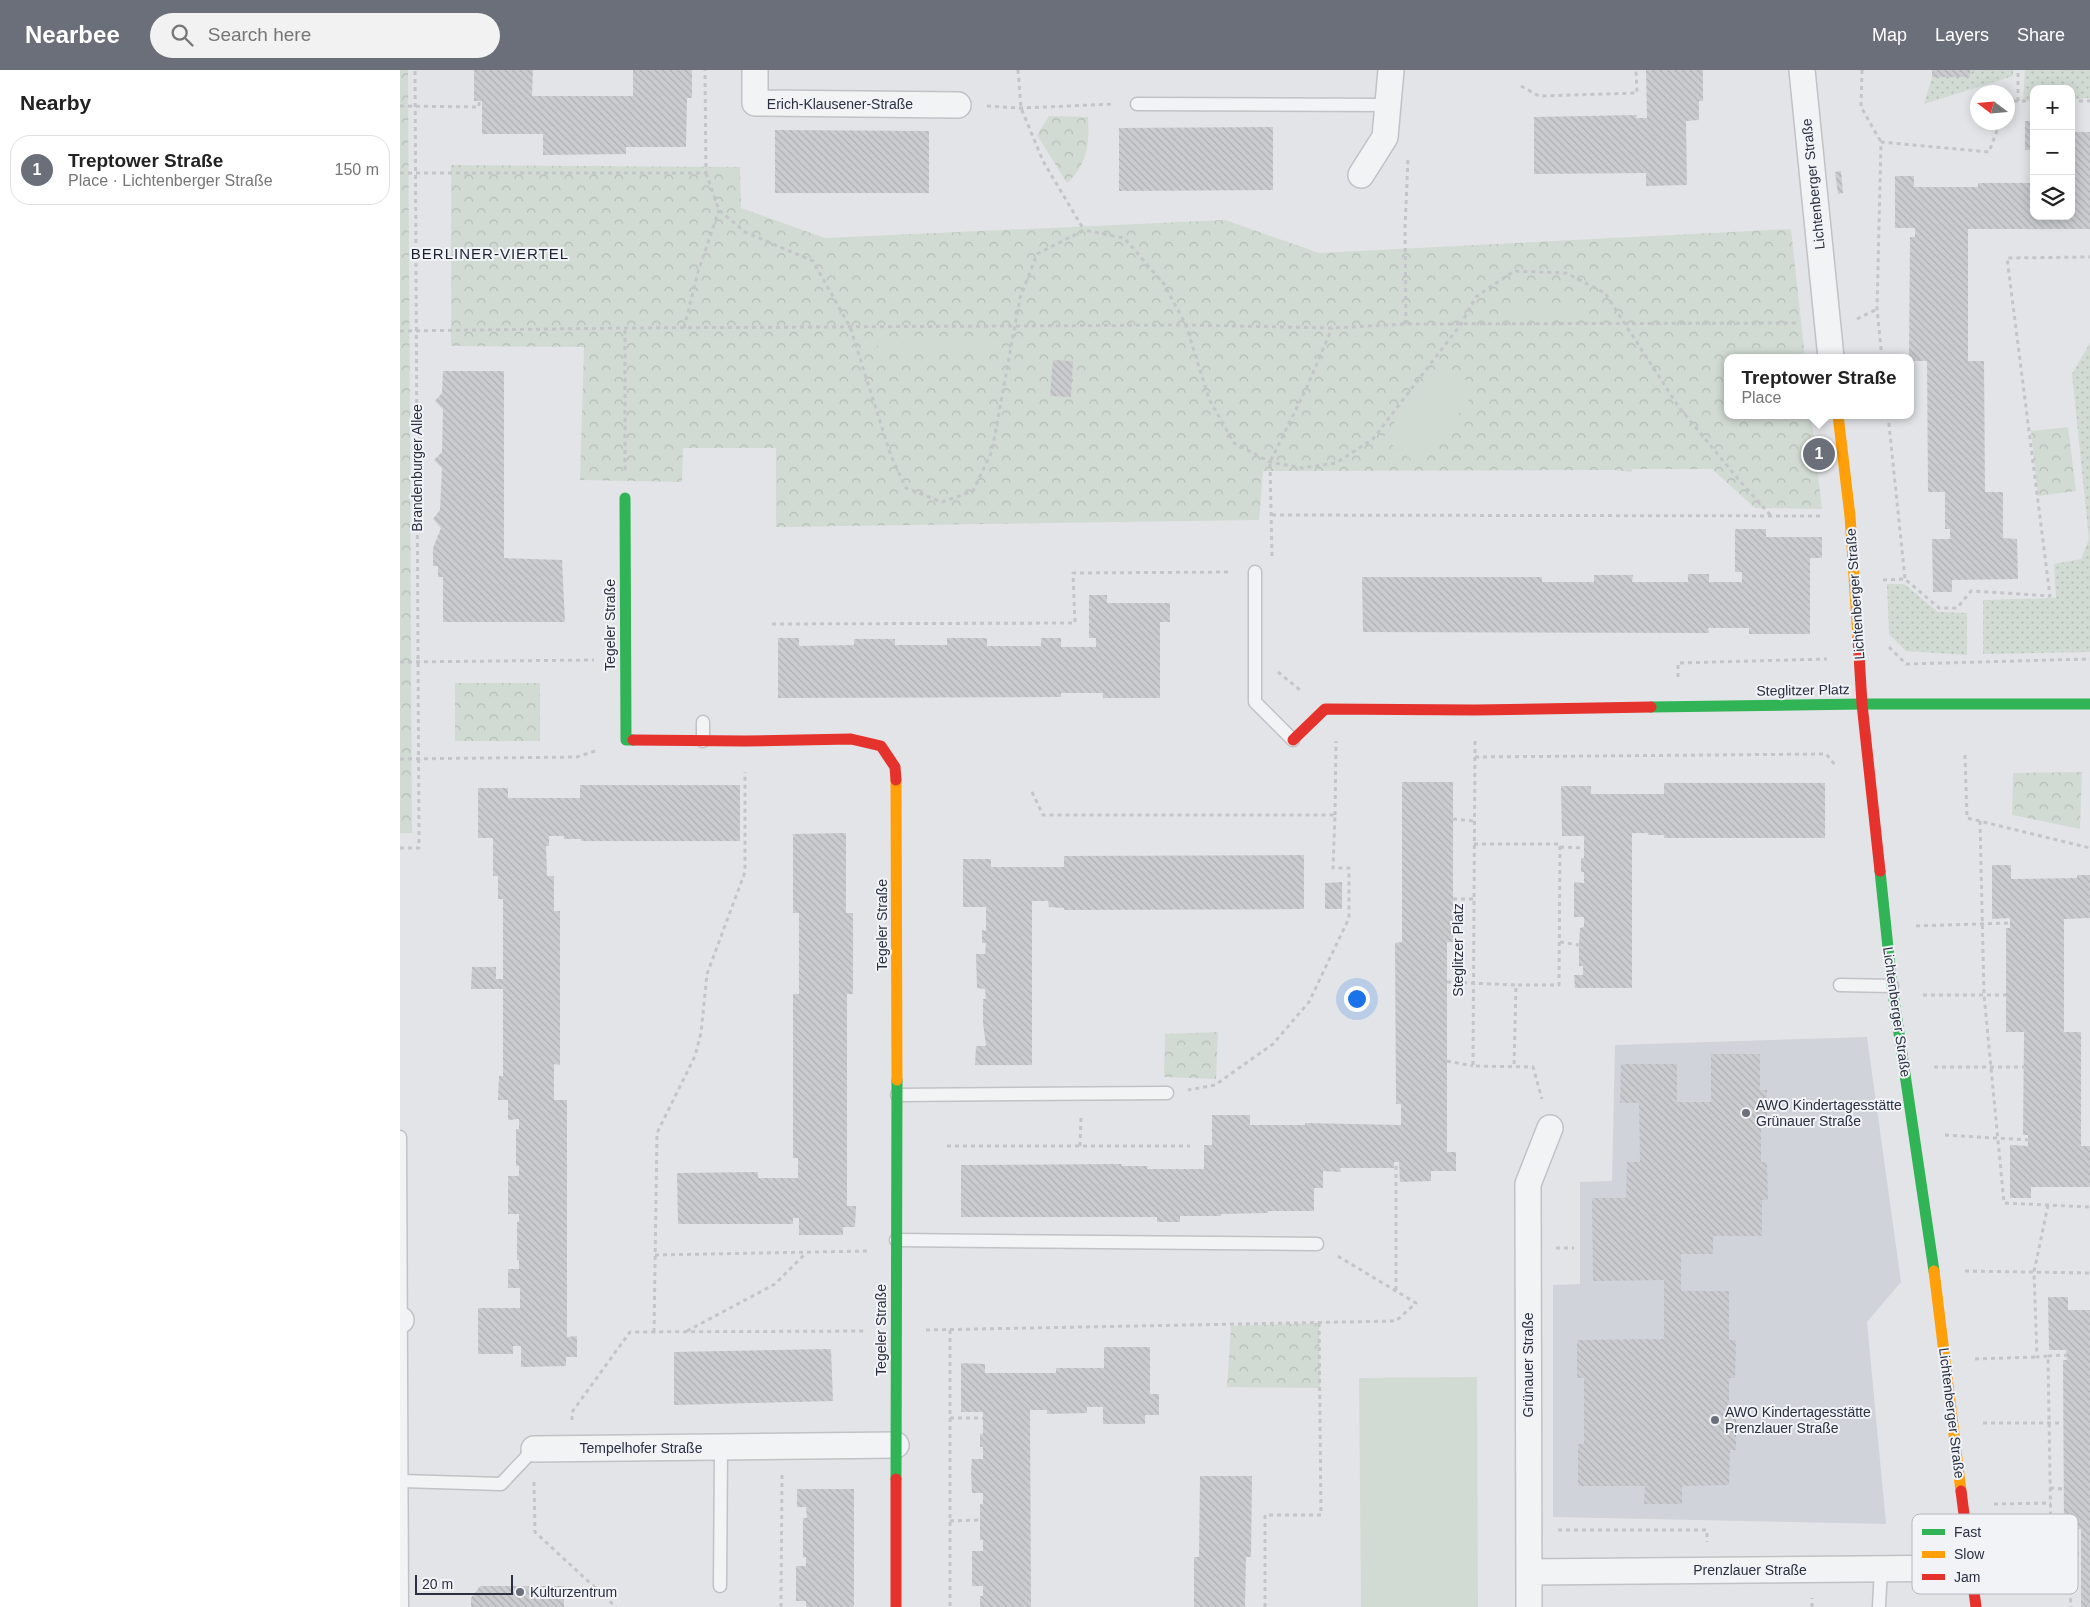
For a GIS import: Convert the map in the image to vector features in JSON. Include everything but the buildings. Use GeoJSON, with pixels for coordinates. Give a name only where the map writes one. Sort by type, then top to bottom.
{"type":"FeatureCollection","features":[{"type":"Feature","properties":{"kind":"street","name":"Erich-Klausener-Straße"},"geometry":{"type":"LineString","coordinates":[[755,70],[755,103],[958,105]]}},
{"type":"Feature","properties":{"kind":"street"},"geometry":{"type":"LineString","coordinates":[[1361,175],[1385,136],[1391,70]]}},
{"type":"Feature","properties":{"kind":"street","name":"Lichtenberger Straße"},"geometry":{"type":"LineString","coordinates":[[1802,70],[1831,354]]}},
{"type":"Feature","properties":{"kind":"street","name":"Lichtenberger Straße"},"geometry":{"type":"LineString","coordinates":[[1838,419],[1850,516],[1862,704],[1892,986],[1934,1271],[1965,1514]]}},
{"type":"Feature","properties":{"kind":"street","name":"Tegeler Straße"},"geometry":{"type":"LineString","coordinates":[[625,498],[626,740],[745,741],[851,739],[881,746],[895,767],[897,815],[896,1607]]}},
{"type":"Feature","properties":{"kind":"street","name":"Steglitzer Platz"},"geometry":{"type":"LineString","coordinates":[[1325,709],[1475,710],[1862,704],[2090,704]]}},
{"type":"Feature","properties":{"kind":"street"},"geometry":{"type":"LineString","coordinates":[[1293,740],[1325,709]]}},
{"type":"Feature","properties":{"kind":"street","name":"Grünauer Straße"},"geometry":{"type":"LineString","coordinates":[[1529,1607],[1528,1184],[1550,1128]]}},
{"type":"Feature","properties":{"kind":"street","name":"Tempelhofer Straße"},"geometry":{"type":"LineString","coordinates":[[534,1449],[896,1446]]}},
{"type":"Feature","properties":{"kind":"street","name":"Prenzlauer Straße"},"geometry":{"type":"LineString","coordinates":[[1529,1572],[1912,1569]]}},
{"type":"Feature","properties":{"kind":"street","name":"Lichtenberger Straße"},"geometry":{"type":"LineString","coordinates":[[1975,1594],[1976,1607]]}},
{"type":"Feature","properties":{"kind":"lane"},"geometry":{"type":"LineString","coordinates":[[1138,104],[1389,105]]}},
{"type":"Feature","properties":{"kind":"lane"},"geometry":{"type":"LineString","coordinates":[[1255,572],[1255,702],[1293,740]]}},
{"type":"Feature","properties":{"kind":"lane"},"geometry":{"type":"LineString","coordinates":[[703,722],[703,741]]}},
{"type":"Feature","properties":{"kind":"lane"},"geometry":{"type":"LineString","coordinates":[[1840,985],[1892,986]]}},
{"type":"Feature","properties":{"kind":"lane"},"geometry":{"type":"LineString","coordinates":[[897,1095],[1168,1093]]}},
{"type":"Feature","properties":{"kind":"lane"},"geometry":{"type":"LineString","coordinates":[[400,1137],[402,1607]]}},
{"type":"Feature","properties":{"kind":"lane"},"geometry":{"type":"LineString","coordinates":[[896,1246],[1317,1244]]}},
{"type":"Feature","properties":{"kind":"lane"},"geometry":{"type":"LineString","coordinates":[[720,1586],[721,1447]]}},
{"type":"Feature","properties":{"kind":"lane"},"geometry":{"type":"LineString","coordinates":[[402,1481],[502,1484],[534,1449]]}},
{"type":"Feature","properties":{"kind":"lane"},"geometry":{"type":"LineString","coordinates":[[1879,1606],[1881,1569]]}},
{"type":"Feature","properties":{"kind":"path","name":"Brandenburger Allee"},"geometry":{"type":"LineString","coordinates":[[400,848],[419,848],[415,70]]}},
{"type":"Feature","properties":{"kind":"path"},"geometry":{"type":"LineString","coordinates":[[705,70],[706,173],[719,210],[745,232],[813,261],[850,327],[890,456],[906,488],[942,502],[972,491],[992,451],[1020,298],[1037,254],[1084,230],[1124,238],[1164,284],[1186,325],[1209,399],[1234,443],[1270,462],[1302,468],[1336,463],[1373,439],[1461,324],[1476,297],[1514,271],[1566,273],[1604,293],[1678,406],[1772,517]]}},
{"type":"Feature","properties":{"kind":"path"},"geometry":{"type":"LineString","coordinates":[[1018,70],[1021,108],[1044,161],[1084,230]]}},
{"type":"Feature","properties":{"kind":"path"},"geometry":{"type":"LineString","coordinates":[[1521,86],[1539,96],[1637,93],[1636,70]]}},
{"type":"Feature","properties":{"kind":"path"},"geometry":{"type":"LineString","coordinates":[[1862,70],[1861,107],[1881,142],[1878,309],[1882,354]]}},
{"type":"Feature","properties":{"kind":"path"},"geometry":{"type":"LineString","coordinates":[[2018,70],[2018,101],[2030,101]]}},
{"type":"Feature","properties":{"kind":"path"},"geometry":{"type":"LineString","coordinates":[[400,106],[479,107],[479,100]]}},
{"type":"Feature","properties":{"kind":"path"},"geometry":{"type":"LineString","coordinates":[[2075,101],[2090,100]]}},
{"type":"Feature","properties":{"kind":"path"},"geometry":{"type":"LineString","coordinates":[[958,105],[1021,108],[1138,104]]}},
{"type":"Feature","properties":{"kind":"path"},"geometry":{"type":"LineString","coordinates":[[1881,142],[1989,152],[1997,130]]}},
{"type":"Feature","properties":{"kind":"path"},"geometry":{"type":"LineString","coordinates":[[1406,324],[1405,228],[1408,150]]}},
{"type":"Feature","properties":{"kind":"path"},"geometry":{"type":"LineString","coordinates":[[400,173],[706,173]]}},
{"type":"Feature","properties":{"kind":"path"},"geometry":{"type":"LineString","coordinates":[[684,328],[698,272],[719,210]]}},
{"type":"Feature","properties":{"kind":"path"},"geometry":{"type":"LineString","coordinates":[[1888,419],[1905,579],[1939,608],[1957,608],[1971,591],[2050,596],[2007,258],[2090,257]]}},
{"type":"Feature","properties":{"kind":"path"},"geometry":{"type":"LineString","coordinates":[[1854,320],[1878,309]]}},
{"type":"Feature","properties":{"kind":"path"},"geometry":{"type":"LineString","coordinates":[[400,331],[1186,325],[1332,328],[1406,324],[1827,322]]}},
{"type":"Feature","properties":{"kind":"path"},"geometry":{"type":"LineString","coordinates":[[625,328],[625,498]]}},
{"type":"Feature","properties":{"kind":"path"},"geometry":{"type":"LineString","coordinates":[[772,624],[1074,623],[1073,573],[1272,572],[1270,462],[1307,387],[1332,328]]}},
{"type":"Feature","properties":{"kind":"path"},"geometry":{"type":"LineString","coordinates":[[1272,515],[1850,516]]}},
{"type":"Feature","properties":{"kind":"path"},"geometry":{"type":"LineString","coordinates":[[1855,582],[1905,579]]}},
{"type":"Feature","properties":{"kind":"path"},"geometry":{"type":"LineString","coordinates":[[1884,642],[1906,664],[2090,659]]}},
{"type":"Feature","properties":{"kind":"path"},"geometry":{"type":"LineString","coordinates":[[1678,681],[1678,663],[1826,660],[1830,655]]}},
{"type":"Feature","properties":{"kind":"path"},"geometry":{"type":"LineString","coordinates":[[400,662],[626,661]]}},
{"type":"Feature","properties":{"kind":"path"},"geometry":{"type":"LineString","coordinates":[[1275,670],[1298,690],[1307,690]]}},
{"type":"Feature","properties":{"kind":"path"},"geometry":{"type":"LineString","coordinates":[[1168,1093],[1215,1086],[1273,1044],[1309,1002],[1349,918],[1349,868],[1333,868],[1336,740],[1325,709]]}},
{"type":"Feature","properties":{"kind":"path","name":"Steglitzer Platz"},"geometry":{"type":"LineString","coordinates":[[1473,1066],[1475,710]]}},
{"type":"Feature","properties":{"kind":"path"},"geometry":{"type":"LineString","coordinates":[[400,759],[577,757],[626,740]]}},
{"type":"Feature","properties":{"kind":"path"},"geometry":{"type":"LineString","coordinates":[[654,1332],[657,1133],[695,1056],[702,1033],[707,974],[745,872],[745,741]]}},
{"type":"Feature","properties":{"kind":"path"},"geometry":{"type":"LineString","coordinates":[[1475,757],[1826,754],[1840,770],[1839,761]]}},
{"type":"Feature","properties":{"kind":"path"},"geometry":{"type":"LineString","coordinates":[[1965,755],[1967,818],[2090,848]]}},
{"type":"Feature","properties":{"kind":"path"},"geometry":{"type":"LineString","coordinates":[[1032,792],[1043,815],[1335,815]]}},
{"type":"Feature","properties":{"kind":"path"},"geometry":{"type":"LineString","coordinates":[[1453,819],[1474,821]]}},
{"type":"Feature","properties":{"kind":"path"},"geometry":{"type":"LineString","coordinates":[[1980,821],[1984,994],[2004,1203],[2090,1207]]}},
{"type":"Feature","properties":{"kind":"path"},"geometry":{"type":"LineString","coordinates":[[1474,844],[1560,844],[1560,847],[1584,848]]}},
{"type":"Feature","properties":{"kind":"path"},"geometry":{"type":"LineString","coordinates":[[1447,982],[1559,985],[1560,847]]}},
{"type":"Feature","properties":{"kind":"path"},"geometry":{"type":"LineString","coordinates":[[1453,898],[1474,899]]}},
{"type":"Feature","properties":{"kind":"path"},"geometry":{"type":"LineString","coordinates":[[1914,926],[2010,923]]}},
{"type":"Feature","properties":{"kind":"path"},"geometry":{"type":"LineString","coordinates":[[1560,942],[1579,945]]}},
{"type":"Feature","properties":{"kind":"path"},"geometry":{"type":"LineString","coordinates":[[1514,1067],[1516,985]]}},
{"type":"Feature","properties":{"kind":"path"},"geometry":{"type":"LineString","coordinates":[[1922,995],[2006,995]]}},
{"type":"Feature","properties":{"kind":"path"},"geometry":{"type":"LineString","coordinates":[[1447,1062],[1473,1066],[1533,1067],[1550,1128]]}},
{"type":"Feature","properties":{"kind":"path"},"geometry":{"type":"LineString","coordinates":[[1933,1067],[2024,1067]]}},
{"type":"Feature","properties":{"kind":"path"},"geometry":{"type":"LineString","coordinates":[[1080,1146],[1081,1094]]}},
{"type":"Feature","properties":{"kind":"path"},"geometry":{"type":"LineString","coordinates":[[1942,1135],[2028,1140]]}},
{"type":"Feature","properties":{"kind":"path"},"geometry":{"type":"LineString","coordinates":[[947,1146],[1190,1146]]}},
{"type":"Feature","properties":{"kind":"path"},"geometry":{"type":"LineString","coordinates":[[1396,1162],[1396,1291]]}},
{"type":"Feature","properties":{"kind":"path"},"geometry":{"type":"LineString","coordinates":[[2037,1356],[2034,1272],[2048,1205]]}},
{"type":"Feature","properties":{"kind":"path"},"geometry":{"type":"LineString","coordinates":[[573,1448],[572,1412],[630,1332],[950,1330],[1396,1322],[1416,1303],[1317,1244]]}},
{"type":"Feature","properties":{"kind":"path"},"geometry":{"type":"LineString","coordinates":[[655,1255],[807,1252],[896,1246]]}},
{"type":"Feature","properties":{"kind":"path"},"geometry":{"type":"LineString","coordinates":[[1549,1248],[1574,1248]]}},
{"type":"Feature","properties":{"kind":"path"},"geometry":{"type":"LineString","coordinates":[[687,1332],[775,1284],[807,1252]]}},
{"type":"Feature","properties":{"kind":"path"},"geometry":{"type":"LineString","coordinates":[[1934,1271],[2090,1274]]}},
{"type":"Feature","properties":{"kind":"path"},"geometry":{"type":"LineString","coordinates":[[1265,1607],[1265,1515],[1321,1515],[1319,1323]]}},
{"type":"Feature","properties":{"kind":"path"},"geometry":{"type":"LineString","coordinates":[[950,1330],[950,1607]]}},
{"type":"Feature","properties":{"kind":"path"},"geometry":{"type":"LineString","coordinates":[[1972,1359],[2067,1355]]}},
{"type":"Feature","properties":{"kind":"path"},"geometry":{"type":"LineString","coordinates":[[2048,1356],[2051,1514]]}},
{"type":"Feature","properties":{"kind":"path"},"geometry":{"type":"LineString","coordinates":[[950,1418],[983,1418]]}},
{"type":"Feature","properties":{"kind":"path"},"geometry":{"type":"LineString","coordinates":[[1980,1423],[2063,1423]]}},
{"type":"Feature","properties":{"kind":"path"},"geometry":{"type":"LineString","coordinates":[[781,1607],[782,1446]]}},
{"type":"Feature","properties":{"kind":"path"},"geometry":{"type":"LineString","coordinates":[[534,1449],[534,1532],[616,1607]]}},
{"type":"Feature","properties":{"kind":"path"},"geometry":{"type":"LineString","coordinates":[[2050,1488],[2063,1489]]}},
{"type":"Feature","properties":{"kind":"path"},"geometry":{"type":"LineString","coordinates":[[1990,1504],[2051,1503]]}},
{"type":"Feature","properties":{"kind":"path"},"geometry":{"type":"LineString","coordinates":[[950,1521],[980,1520]]}},
{"type":"Feature","properties":{"kind":"path"},"geometry":{"type":"LineString","coordinates":[[1550,1530],[1707,1530],[1707,1546]]}},
{"type":"Feature","properties":{"kind":"path"},"geometry":{"type":"LineString","coordinates":[[2070,1594],[2071,1607]]}},
{"type":"Feature","properties":{"kind":"shaded area"},"geometry":{"type":"Polygon","coordinates":[[[1867,1037],[1901,1282],[1867,1322],[1886,1524],[1553,1517],[1553,1285],[1580,1284],[1580,1182],[1612,1181],[1615,1045],[1867,1037]]]}},
{"type":"Feature","properties":{"kind":"green space"},"geometry":{"type":"Polygon","coordinates":[[[400,70],[408,70],[412,833],[400,833],[400,70]]]}},
{"type":"Feature","properties":{"kind":"green space"},"geometry":{"type":"Polygon","coordinates":[[[1970,70],[2013,70],[2013,76],[1984,85],[1970,85],[1970,90],[1924,104],[1932,77],[1970,77],[1970,70]]]}},
{"type":"Feature","properties":{"kind":"green space"},"geometry":{"type":"Polygon","coordinates":[[[2025,70],[2090,70],[2090,98],[2075,99],[2075,85],[2030,85],[2030,101],[2023,101],[2025,70]]]}},
{"type":"Feature","properties":{"kind":"green space"},"geometry":{"type":"Polygon","coordinates":[[[1049,116],[1088,117],[1088,145],[1086,153],[1079,169],[1067,183],[1037,135],[1049,116]]]}},
{"type":"Feature","properties":{"kind":"green space"},"geometry":{"type":"Polygon","coordinates":[[[451,165],[740,167],[741,208],[825,238],[1225,220],[1319,253],[1791,229],[1805,354],[1724,354],[1724,419],[1811,419],[1822,509],[1755,508],[1712,469],[1633,469],[1631,472],[1616,470],[1263,471],[1259,520],[776,527],[776,448],[683,448],[682,482],[580,480],[584,347],[451,346],[451,165]]]}},
{"type":"Feature","properties":{"kind":"green space"},"geometry":{"type":"Polygon","coordinates":[[[1587,306],[1587,320],[1501,319],[1501,308],[1587,306]]]}},
{"type":"Feature","properties":{"kind":"green space"},"geometry":{"type":"Polygon","coordinates":[[[992,336],[992,349],[878,349],[877,337],[992,336]]]}},
{"type":"Feature","properties":{"kind":"green space"},"geometry":{"type":"Polygon","coordinates":[[[2090,343],[2090,652],[1983,654],[1983,600],[2056,598],[2054,564],[2081,559],[2089,539],[2072,374],[2090,343]]]}},
{"type":"Feature","properties":{"kind":"green space"},"geometry":{"type":"Polygon","coordinates":[[[1441,361],[1477,389],[1420,466],[1383,438],[1441,361]]]}},
{"type":"Feature","properties":{"kind":"green space"},"geometry":{"type":"Polygon","coordinates":[[[2068,427],[2076,491],[2038,496],[2031,431],[2068,427]]]}},
{"type":"Feature","properties":{"kind":"green space"},"geometry":{"type":"Polygon","coordinates":[[[1887,584],[1904,584],[1938,612],[1967,613],[1967,655],[1906,651],[1889,634],[1887,584]]]}},
{"type":"Feature","properties":{"kind":"green space"},"geometry":{"type":"Polygon","coordinates":[[[455,683],[540,683],[540,741],[455,741],[455,683]]]}},
{"type":"Feature","properties":{"kind":"green space"},"geometry":{"type":"Polygon","coordinates":[[[2082,772],[2080,829],[2012,815],[2013,773],[2082,772]]]}},
{"type":"Feature","properties":{"kind":"green space"},"geometry":{"type":"Polygon","coordinates":[[[1218,1032],[1216,1079],[1164,1077],[1165,1034],[1218,1032]]]}},
{"type":"Feature","properties":{"kind":"green space"},"geometry":{"type":"Polygon","coordinates":[[[1319,1323],[1320,1388],[1227,1387],[1231,1326],[1319,1323]]]}},
{"type":"Feature","properties":{"kind":"green space"},"geometry":{"type":"Polygon","coordinates":[[[1477,1377],[1478,1607],[1361,1607],[1359,1378],[1477,1377]]]}},
{"type":"Feature","properties":{"kind":"traffic: fast"},"geometry":{"type":"LineString","coordinates":[[625,498],[626,740],[633,740]]}},
{"type":"Feature","properties":{"kind":"traffic: fast"},"geometry":{"type":"LineString","coordinates":[[1651,707],[1862,704],[2090,704]]}},
{"type":"Feature","properties":{"kind":"traffic: fast"},"geometry":{"type":"LineString","coordinates":[[1880,871],[1892,986],[1934,1271]]}},
{"type":"Feature","properties":{"kind":"traffic: fast"},"geometry":{"type":"LineString","coordinates":[[896,1479],[897,1080]]}},
{"type":"Feature","properties":{"kind":"traffic: slow"},"geometry":{"type":"LineString","coordinates":[[1838,419],[1850,516],[1858,638]]}},
{"type":"Feature","properties":{"kind":"traffic: slow"},"geometry":{"type":"LineString","coordinates":[[896,780],[897,1080]]}},
{"type":"Feature","properties":{"kind":"traffic: slow"},"geometry":{"type":"LineString","coordinates":[[1934,1271],[1961,1491]]}},
{"type":"Feature","properties":{"kind":"traffic: jam"},"geometry":{"type":"LineString","coordinates":[[1858,638],[1862,704],[1880,871]]}},
{"type":"Feature","properties":{"kind":"traffic: jam"},"geometry":{"type":"LineString","coordinates":[[1293,740],[1325,709],[1475,710],[1651,707]]}},
{"type":"Feature","properties":{"kind":"traffic: jam"},"geometry":{"type":"LineString","coordinates":[[633,740],[745,741],[851,739],[881,746],[895,767],[896,780]]}},
{"type":"Feature","properties":{"kind":"traffic: jam"},"geometry":{"type":"LineString","coordinates":[[896,1479],[896,1607]]}},
{"type":"Feature","properties":{"kind":"traffic: jam"},"geometry":{"type":"LineString","coordinates":[[1961,1491],[1964,1514]]}},
{"type":"Feature","properties":{"kind":"traffic: jam"},"geometry":{"type":"LineString","coordinates":[[1974,1594],[1976,1607]]}},
{"type":"Feature","properties":{"kind":"place","name":"Treptower Straße"},"geometry":{"type":"Point","coordinates":[1819,454]}},
{"type":"Feature","properties":{"kind":"place","name":"AWO Kindertagesstätte Grünauer Straße"},"geometry":{"type":"Point","coordinates":[1746,1113]}},
{"type":"Feature","properties":{"kind":"place","name":"AWO Kindertagesstätte Prenzlauer Straße"},"geometry":{"type":"Point","coordinates":[1715,1420]}},
{"type":"Feature","properties":{"kind":"place","name":"Kulturzentrum"},"geometry":{"type":"Point","coordinates":[520,1592]}},
{"type":"Feature","properties":{"kind":"district","name":"BERLINER-VIERTEL"},"geometry":{"type":"Point","coordinates":[490,254]}}]}
